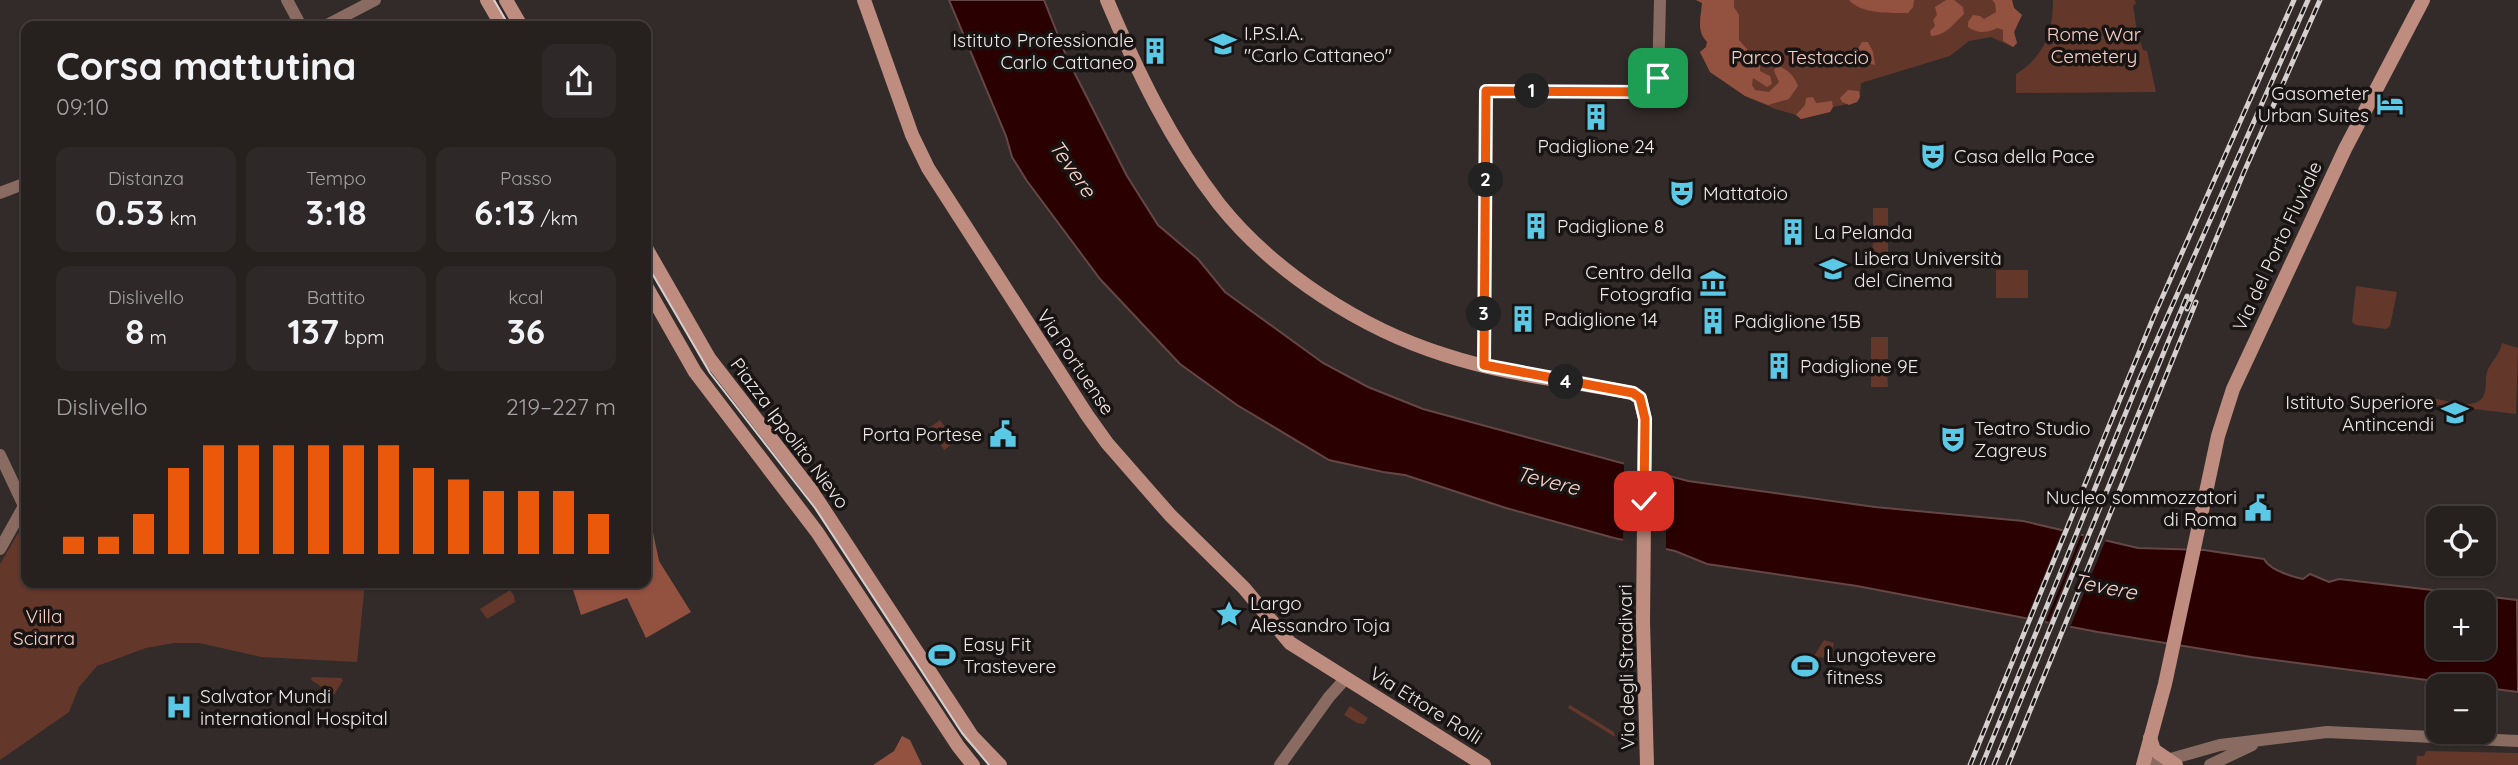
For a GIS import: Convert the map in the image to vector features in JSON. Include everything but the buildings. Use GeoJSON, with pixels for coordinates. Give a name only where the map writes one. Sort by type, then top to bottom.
{"type":"FeatureCollection","features":[{"type":"Feature","properties":{"kind":"main road"},"geometry":{"type":"LineString","coordinates":[[487,0],[499,21]]}},
{"type":"Feature","properties":{"kind":"main road"},"geometry":{"type":"LineString","coordinates":[[506,0],[518,21]]}},
{"type":"Feature","properties":{"kind":"main road","name":"Via Portuense"},"geometry":{"type":"LineString","coordinates":[[864,0],[912,135],[931,174],[1102,436],[1170,514],[1244,588],[1290,643],[1346,678]]}},
{"type":"Feature","properties":{"kind":"main road","name":"Via degli Stradivari"},"geometry":{"type":"LineString","coordinates":[[1107,0],[1164,121],[1202,181],[1244,231],[1291,273],[1349,312],[1389,333],[1443,355],[1633,393],[1642,402],[1645,435],[1643,622],[1647,765]]}},
{"type":"Feature","properties":{"kind":"main road","name":"Via del Porto Fluviale"},"geometry":{"type":"LineString","coordinates":[[2143,765],[2165,684],[2222,421],[2241,367],[2345,149],[2423,0]]}},
{"type":"Feature","properties":{"kind":"main road","name":"Piazza Ippolito Nievo"},"geometry":{"type":"LineString","coordinates":[[651,257],[702,348],[788,458],[972,736],[1000,765]]}},
{"type":"Feature","properties":{"kind":"main road","name":"Piazza Ippolito Nievo"},"geometry":{"type":"LineString","coordinates":[[651,295],[684,356],[751,448],[821,537],[973,765]]}},
{"type":"Feature","properties":{"kind":"main road","name":"Via Ettore Rolli"},"geometry":{"type":"LineString","coordinates":[[1346,678],[1483,764]]}},
{"type":"Feature","properties":{"kind":"main road"},"geometry":{"type":"LineString","coordinates":[[2150,738],[2154,750],[2171,762]]}},
{"type":"Feature","properties":{"kind":"street"},"geometry":{"type":"LineString","coordinates":[[287,0],[298,21]]}},
{"type":"Feature","properties":{"kind":"street"},"geometry":{"type":"LineString","coordinates":[[335,21],[375,0]]}},
{"type":"Feature","properties":{"kind":"street"},"geometry":{"type":"LineString","coordinates":[[1484,365],[1486,91],[1645,92],[1656,85],[1658,78],[1660,0]]}},
{"type":"Feature","properties":{"kind":"street"},"geometry":{"type":"LineString","coordinates":[[0,193],[21,185]]}},
{"type":"Feature","properties":{"kind":"street"},"geometry":{"type":"LineString","coordinates":[[0,455],[21,500]]}},
{"type":"Feature","properties":{"kind":"street"},"geometry":{"type":"LineString","coordinates":[[0,549],[21,511]]}},
{"type":"Feature","properties":{"kind":"street"},"geometry":{"type":"LineString","coordinates":[[1280,765],[1334,690],[1346,678]]}},
{"type":"Feature","properties":{"kind":"street"},"geometry":{"type":"LineString","coordinates":[[2149,765],[2171,762],[2213,746],[2312,733],[2344,732],[2518,741]]}},
{"type":"Feature","properties":{"kind":"street"},"geometry":{"type":"LineString","coordinates":[[2210,765],[2262,741]]}},
{"type":"Feature","properties":{"kind":"green space","name":"Parco Testaccio"},"geometry":{"type":"Polygon","coordinates":[[[1696,0],[2012,0],[2014,8],[2022,15],[2014,32],[2017,43],[2013,47],[1991,37],[1969,41],[1950,56],[1861,83],[1857,102],[1833,107],[1830,112],[1801,119],[1745,96],[1710,72],[1700,52],[1707,42],[1700,28],[1702,3],[1696,0]]]}},
{"type":"Feature","properties":{"kind":"green space","name":"Rome War Cemetery"},"geometry":{"type":"Polygon","coordinates":[[[2053,0],[2135,0],[2136,4],[2133,5],[2137,32],[2143,50],[2147,51],[2156,92],[2016,93],[2016,74],[2034,60],[2049,33],[2053,0]]]}},
{"type":"Feature","properties":{"kind":"green space"},"geometry":{"type":"Polygon","coordinates":[[[1873,208],[1888,208],[1888,229],[1873,229],[1873,208]]]}},
{"type":"Feature","properties":{"kind":"green space"},"geometry":{"type":"Polygon","coordinates":[[[1873,238],[1888,238],[1888,260],[1872,259],[1873,238]]]}},
{"type":"Feature","properties":{"kind":"green space"},"geometry":{"type":"Polygon","coordinates":[[[1996,270],[2028,270],[2028,298],[1996,298],[1996,270]]]}},
{"type":"Feature","properties":{"kind":"green space"},"geometry":{"type":"Polygon","coordinates":[[[2356,286],[2397,292],[2390,326],[2386,329],[2356,325],[2352,322],[2356,286]]]}},
{"type":"Feature","properties":{"kind":"green space"},"geometry":{"type":"Polygon","coordinates":[[[1871,337],[1888,337],[1888,359],[1871,359],[1871,337]]]}},
{"type":"Feature","properties":{"kind":"green space"},"geometry":{"type":"Polygon","coordinates":[[[2502,343],[2518,348],[2516,414],[2432,404],[2432,398],[2468,404],[2480,400],[2485,392],[2487,372],[2502,343]]]}},
{"type":"Feature","properties":{"kind":"green space"},"geometry":{"type":"Polygon","coordinates":[[[1871,372],[1887,372],[1888,387],[1871,387],[1871,372]]]}},
{"type":"Feature","properties":{"kind":"green space"},"geometry":{"type":"Polygon","coordinates":[[[940,420],[955,442],[944,450],[929,428],[940,420]]]}},
{"type":"Feature","properties":{"kind":"green space","name":"Villa Sciarra"},"geometry":{"type":"Polygon","coordinates":[[[21,528],[21,588],[364,588],[357,662],[261,657],[199,643],[174,643],[146,648],[97,666],[79,687],[69,712],[0,760],[0,564],[21,528]]]}},
{"type":"Feature","properties":{"kind":"green space"},"geometry":{"type":"Polygon","coordinates":[[[510,590],[515,602],[487,619],[480,609],[510,590]]]}},
{"type":"Feature","properties":{"kind":"green space"},"geometry":{"type":"Polygon","coordinates":[[[1824,640],[1834,643],[1830,659],[1814,656],[1824,640]]]}},
{"type":"Feature","properties":{"kind":"green space"},"geometry":{"type":"Polygon","coordinates":[[[312,677],[343,680],[334,695],[311,680],[312,677]]]}},
{"type":"Feature","properties":{"kind":"green space"},"geometry":{"type":"Polygon","coordinates":[[[1570,705],[1614,732],[1615,737],[1568,708],[1570,705]]]}},
{"type":"Feature","properties":{"kind":"green space"},"geometry":{"type":"Polygon","coordinates":[[[1350,706],[1368,718],[1364,724],[1344,715],[1350,706]]]}},
{"type":"Feature","properties":{"kind":"green space"},"geometry":{"type":"Polygon","coordinates":[[[2426,751],[2518,753],[2518,765],[2416,765],[2417,756],[2424,756],[2426,751]]]}},
{"type":"Feature","properties":{"kind":"shaded area"},"geometry":{"type":"Polygon","coordinates":[[[1696,0],[1734,0],[1734,7],[1739,15],[1739,40],[1747,49],[1747,53],[1741,55],[1748,63],[1760,64],[1760,71],[1770,76],[1772,84],[1767,87],[1753,78],[1752,85],[1755,90],[1769,92],[1779,82],[1774,71],[1776,65],[1784,68],[1798,86],[1789,99],[1768,105],[1745,96],[1710,72],[1700,52],[1707,42],[1700,28],[1702,3],[1696,0]]]}},
{"type":"Feature","properties":{"kind":"shaded area"},"geometry":{"type":"Polygon","coordinates":[[[1849,0],[1914,0],[1908,13],[1885,13],[1861,8],[1849,0]]]}},
{"type":"Feature","properties":{"kind":"shaded area"},"geometry":{"type":"Polygon","coordinates":[[[1946,0],[1954,0],[1963,7],[1964,14],[1946,31],[1931,36],[1930,31],[1935,26],[1933,20],[1937,15],[1935,7],[1946,0]]]}},
{"type":"Feature","properties":{"kind":"shaded area"},"geometry":{"type":"Polygon","coordinates":[[[1992,0],[2012,0],[2014,8],[2022,15],[2014,32],[2017,43],[2013,47],[2003,41],[2003,30],[1997,28],[1979,32],[1968,27],[1973,15],[1984,19],[1996,12],[1992,0]]]}},
{"type":"Feature","properties":{"kind":"shaded area"},"geometry":{"type":"Polygon","coordinates":[[[1862,42],[1868,42],[1875,65],[1861,61],[1854,55],[1862,42]]]}},
{"type":"Feature","properties":{"kind":"shaded area"},"geometry":{"type":"Polygon","coordinates":[[[1848,90],[1859,91],[1860,97],[1857,102],[1849,105],[1840,98],[1848,90]]]}},
{"type":"Feature","properties":{"kind":"shaded area"},"geometry":{"type":"Polygon","coordinates":[[[1813,97],[1816,103],[1832,101],[1833,107],[1830,112],[1801,119],[1796,115],[1805,105],[1806,98],[1813,97]]]}},
{"type":"Feature","properties":{"kind":"shaded area"},"geometry":{"type":"Polygon","coordinates":[[[651,523],[659,561],[691,612],[646,638],[627,598],[581,615],[573,588],[651,588],[651,523]]]}},
{"type":"Feature","properties":{"kind":"shaded area"},"geometry":{"type":"Polygon","coordinates":[[[902,736],[910,740],[922,765],[873,765],[894,751],[902,736]]]}},
{"type":"Feature","properties":{"kind":"water","name":"Tevere"},"geometry":{"type":"Polygon","coordinates":[[[949,0],[1044,0],[1067,58],[1127,176],[1158,225],[1198,259],[1225,292],[1323,363],[1368,387],[1423,409],[1688,481],[1875,507],[2023,521],[2138,548],[2204,550],[2264,559],[2276,569],[2303,579],[2310,574],[2329,582],[2339,579],[2432,590],[2426,590],[2426,660],[2496,660],[2496,598],[2517,600],[2518,692],[2496,689],[2496,674],[2426,674],[2426,680],[2251,657],[2098,632],[1857,586],[1707,564],[1675,551],[1614,538],[1506,508],[1405,475],[1329,460],[1237,405],[1180,364],[1100,279],[1012,157],[1006,136],[949,0]]]}},
{"type":"Feature","properties":{"kind":"pier"},"geometry":{"type":"Polygon","coordinates":[[[1624,460],[1666,472],[1666,552],[1623,544],[1624,460]]]}},
{"type":"Feature","properties":{"kind":"pier"},"geometry":{"type":"Polygon","coordinates":[[[2064,527],[2082,532],[2072,558],[2044,625],[2025,622],[2064,527]]]}},
{"type":"Feature","properties":{"kind":"pier"},"geometry":{"type":"Polygon","coordinates":[[[2085,532],[2107,537],[2069,630],[2047,626],[2085,532]]]}},
{"type":"Feature","properties":{"kind":"tram line"},"geometry":{"type":"LineString","coordinates":[[494,0],[506,21]]}},
{"type":"Feature","properties":{"kind":"tram line"},"geometry":{"type":"LineString","coordinates":[[651,272],[710,373],[815,508],[962,733],[989,765]]}},
{"type":"Feature","properties":{"kind":"railway"},"geometry":{"type":"LineString","coordinates":[[1970,765],[2154,316],[2294,0]]}},
{"type":"Feature","properties":{"kind":"railway"},"geometry":{"type":"LineString","coordinates":[[1982,765],[2140,378],[2308,0]]}},
{"type":"Feature","properties":{"kind":"railway"},"geometry":{"type":"LineString","coordinates":[[2187,309],[2320,0]]}},
{"type":"Feature","properties":{"kind":"railway"},"geometry":{"type":"LineString","coordinates":[[1994,765],[2187,296]]}},
{"type":"Feature","properties":{"kind":"railway"},"geometry":{"type":"LineString","coordinates":[[2008,765],[2196,302]]}},
{"type":"Feature","properties":{"kind":"place","name":"I.P.S.I.A. \"Carlo Cattaneo\""},"geometry":{"type":"Point","coordinates":[1223,44]}},
{"type":"Feature","properties":{"kind":"place","name":"Istituto Professionale Carlo Cattaneo"},"geometry":{"type":"Point","coordinates":[1155,51]}},
{"type":"Feature","properties":{"kind":"place","name":"Gasometer Urban Suites"},"geometry":{"type":"Point","coordinates":[2390,104]}},
{"type":"Feature","properties":{"kind":"place","name":"Padiglione 24"},"geometry":{"type":"Point","coordinates":[1596,117]}},
{"type":"Feature","properties":{"kind":"place","name":"Casa della Pace"},"geometry":{"type":"Point","coordinates":[1933,156]}},
{"type":"Feature","properties":{"kind":"place","name":"Mattatoio"},"geometry":{"type":"Point","coordinates":[1682,193]}},
{"type":"Feature","properties":{"kind":"place","name":"Padiglione 8"},"geometry":{"type":"Point","coordinates":[1536,226]}},
{"type":"Feature","properties":{"kind":"place","name":"La Pelanda"},"geometry":{"type":"Point","coordinates":[1793,232]}},
{"type":"Feature","properties":{"kind":"place","name":"Libera Università del Cinema"},"geometry":{"type":"Point","coordinates":[1833,269]}},
{"type":"Feature","properties":{"kind":"place","name":"Centro della Fotografia"},"geometry":{"type":"Point","coordinates":[1713,283]}},
{"type":"Feature","properties":{"kind":"place","name":"Padiglione 14"},"geometry":{"type":"Point","coordinates":[1523,319]}},
{"type":"Feature","properties":{"kind":"place","name":"Padiglione 15B"},"geometry":{"type":"Point","coordinates":[1713,321]}},
{"type":"Feature","properties":{"kind":"place","name":"Padiglione 9E"},"geometry":{"type":"Point","coordinates":[1779,366]}},
{"type":"Feature","properties":{"kind":"place","name":"Istituto Superiore Antincendi"},"geometry":{"type":"Point","coordinates":[2455,413]}},
{"type":"Feature","properties":{"kind":"place","name":"Porta Portese"},"geometry":{"type":"Point","coordinates":[1003,434]}},
{"type":"Feature","properties":{"kind":"place","name":"Teatro Studio Zagreus"},"geometry":{"type":"Point","coordinates":[1953,439]}},
{"type":"Feature","properties":{"kind":"place","name":"Nucleo sommozzatori di Roma"},"geometry":{"type":"Point","coordinates":[2258,508]}},
{"type":"Feature","properties":{"kind":"place","name":"Largo Alessandro Toja"},"geometry":{"type":"Point","coordinates":[1229,614]}},
{"type":"Feature","properties":{"kind":"place","name":"Easy Fit Trastevere"},"geometry":{"type":"Point","coordinates":[942,655]}},
{"type":"Feature","properties":{"kind":"place","name":"Lungotevere fitness"},"geometry":{"type":"Point","coordinates":[1805,666]}},
{"type":"Feature","properties":{"kind":"place","name":"Salvator Mundi international Hospital"},"geometry":{"type":"Point","coordinates":[179,707]}},
{"type":"Feature","properties":{"kind":"route"},"geometry":{"type":"LineString","coordinates":[[1644,501],[1645,412],[1640,398],[1633,393],[1484,365],[1486,91],[1645,92],[1655,86],[1658,78]]}}]}
